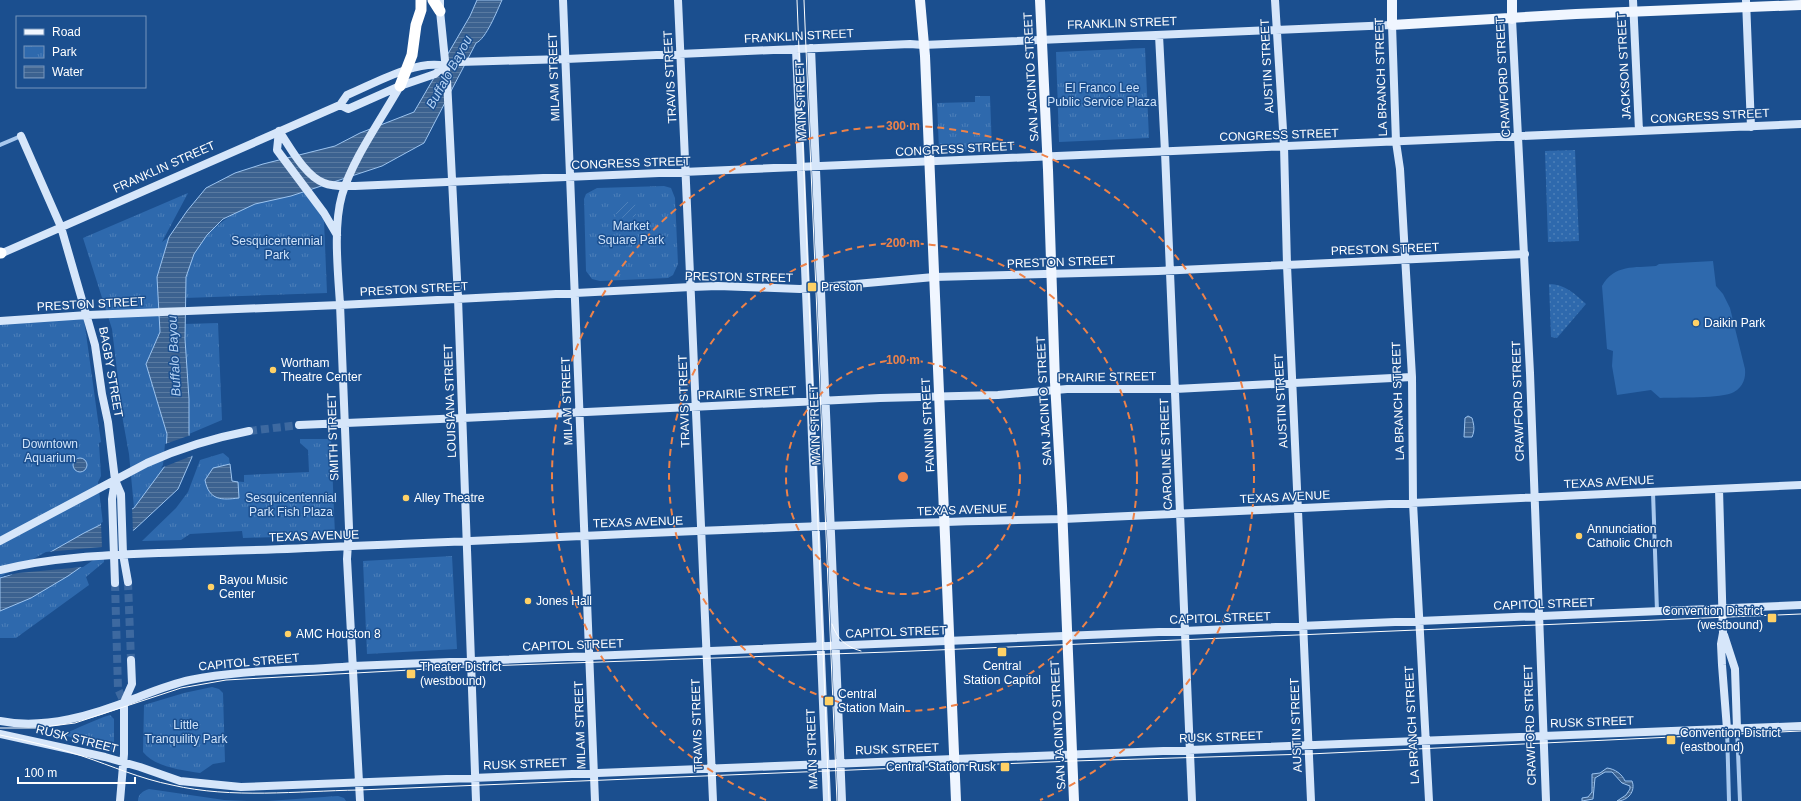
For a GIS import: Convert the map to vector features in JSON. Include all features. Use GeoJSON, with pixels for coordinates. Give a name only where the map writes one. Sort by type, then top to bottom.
{"type":"FeatureCollection","features":[{"type":"Feature","properties":{"kind":"highway"},"geometry":{"type":"LineString","coordinates":[[400,86],[412,55],[416,21],[415,0]]}},
{"type":"Feature","properties":{"kind":"highway"},"geometry":{"type":"LineString","coordinates":[[416,21],[421,10],[421,0]]}},
{"type":"Feature","properties":{"kind":"highway"},"geometry":{"type":"LineString","coordinates":[[433,0],[440,11]]}},
{"type":"Feature","properties":{"kind":"main road","name":"FANNIN STREET"},"geometry":{"type":"LineString","coordinates":[[920,0],[929,162],[956,801]]}},
{"type":"Feature","properties":{"kind":"main road","name":"SAN JACINTO STREET"},"geometry":{"type":"LineString","coordinates":[[1040,0],[1048,157],[1055,390],[1074,801]]}},
{"type":"Feature","properties":{"kind":"main road","name":"LA BRANCH STREET"},"geometry":{"type":"LineString","coordinates":[[1392,0],[1392,25]]}},
{"type":"Feature","properties":{"kind":"main road","name":"CRAWFORD STREET"},"geometry":{"type":"LineString","coordinates":[[1512,0],[1512,19]]}},
{"type":"Feature","properties":{"kind":"main road","name":"FRANKLIN STREET"},"geometry":{"type":"LineString","coordinates":[[1392,25],[1633,12],[1746,3],[1801,4]]}},
{"type":"Feature","properties":{"kind":"street","name":"LOUISIANA STREET"},"geometry":{"type":"LineString","coordinates":[[440,0],[458,298],[468,540],[476,801]]}},
{"type":"Feature","properties":{"kind":"street","name":"MILAM STREET"},"geometry":{"type":"LineString","coordinates":[[563,0],[595,801]]}},
{"type":"Feature","properties":{"kind":"street","name":"TRAVIS STREET"},"geometry":{"type":"LineString","coordinates":[[678,0],[712,801]]}},
{"type":"Feature","properties":{"kind":"street","name":"AUSTIN STREET"},"geometry":{"type":"LineString","coordinates":[[1276,0],[1284,146],[1287,265],[1311,801]]}},
{"type":"Feature","properties":{"kind":"street","name":"JACKSON STREET"},"geometry":{"type":"LineString","coordinates":[[1632,0],[1639,131]]}},
{"type":"Feature","properties":{"kind":"street"},"geometry":{"type":"LineString","coordinates":[[1746,3],[1751,127]]}},
{"type":"Feature","properties":{"kind":"street","name":"CRAWFORD STREET"},"geometry":{"type":"LineString","coordinates":[[1512,19],[1525,254],[1546,801]]}},
{"type":"Feature","properties":{"kind":"street","name":"FRANKLIN STREET"},"geometry":{"type":"LineString","coordinates":[[340,105],[348,109],[400,86],[435,74],[445,66],[459,62],[566,59],[910,44],[923,45],[1392,25]]}},
{"type":"Feature","properties":{"kind":"street","name":"LA BRANCH STREET"},"geometry":{"type":"LineString","coordinates":[[1392,25],[1396,142],[1400,169],[1412,377],[1413,503],[1429,801]]}},
{"type":"Feature","properties":{"kind":"street","name":"CAROLINE STREET"},"geometry":{"type":"LineString","coordinates":[[1159,35],[1192,801]]}},
{"type":"Feature","properties":{"kind":"street","name":"MAIN STREET"},"geometry":{"type":"LineString","coordinates":[[811,48],[842,801]]}},
{"type":"Feature","properties":{"kind":"street","name":"MAIN STREET"},"geometry":{"type":"LineString","coordinates":[[796,49],[826,801]]}},
{"type":"Feature","properties":{"kind":"street","name":"FRANKLIN STREET"},"geometry":{"type":"LineString","coordinates":[[0,254],[340,105],[347,95],[382,80],[434,63],[445,66]]}},
{"type":"Feature","properties":{"kind":"street","name":"SMITH STREET"},"geometry":{"type":"LineString","coordinates":[[360,801],[347,559],[345,423],[338,236],[340,206],[345,186],[362,152],[400,86]]}},
{"type":"Feature","properties":{"kind":"street","name":"CONGRESS STREET"},"geometry":{"type":"LineString","coordinates":[[279,131],[308,172],[316,179],[325,184],[365,186],[816,168],[1801,124]]}},
{"type":"Feature","properties":{"kind":"street"},"geometry":{"type":"LineString","coordinates":[[279,131],[278,152],[324,213],[338,236]]}},
{"type":"Feature","properties":{"kind":"street"},"geometry":{"type":"LineString","coordinates":[[0,145],[21,136]]}},
{"type":"Feature","properties":{"kind":"street","name":"BAGBY STREET"},"geometry":{"type":"LineString","coordinates":[[21,136],[61,227],[88,315],[95,345],[110,438],[114,480],[112,499],[114,583]]}},
{"type":"Feature","properties":{"kind":"street","name":"PRESTON STREET"},"geometry":{"type":"LineString","coordinates":[[0,321],[88,315],[340,305],[691,287],[718,286],[806,289],[934,277],[1170,271],[1525,254]]}},
{"type":"Feature","properties":{"kind":"street","name":"PRAIRIE STREET"},"geometry":{"type":"LineString","coordinates":[[299,425],[826,401],[998,395],[1055,390],[1175,388],[1412,377]]}},
{"type":"Feature","properties":{"kind":"street"},"geometry":{"type":"LineString","coordinates":[[0,541],[114,480],[171,452],[219,437],[249,431]]}},
{"type":"Feature","properties":{"kind":"street","name":"BAGBY STREET"},"geometry":{"type":"LineString","coordinates":[[114,480],[121,494],[124,554],[128,582]]}},
{"type":"Feature","properties":{"kind":"street","name":"TEXAS AVENUE"},"geometry":{"type":"LineString","coordinates":[[0,570],[16,566],[76,557],[114,554],[831,526],[1062,519],[1801,486]]}},
{"type":"Feature","properties":{"kind":"street"},"geometry":{"type":"LineString","coordinates":[[1719,489],[1723,633],[1721,644],[1727,729],[1729,801]]}},
{"type":"Feature","properties":{"kind":"street"},"geometry":{"type":"LineString","coordinates":[[1653,492],[1657,611]]}},
{"type":"Feature","properties":{"kind":"street","name":"CAPITOL STREET"},"geometry":{"type":"LineString","coordinates":[[0,721],[39,723],[54,722],[109,708],[159,688],[190,680],[238,673],[353,666],[1801,605]]}},
{"type":"Feature","properties":{"kind":"street"},"geometry":{"type":"LineString","coordinates":[[1723,633],[1735,669],[1740,801]]}},
{"type":"Feature","properties":{"kind":"street"},"geometry":{"type":"LineString","coordinates":[[120,801],[123,762],[124,702],[132,684],[131,660]]}},
{"type":"Feature","properties":{"kind":"street","name":"RUSK STREET"},"geometry":{"type":"LineString","coordinates":[[0,734],[68,748],[123,762],[180,781],[241,787],[1801,726]]}},
{"type":"Feature","properties":{"kind":"green space","name":"El Franco Lee Public Service Plaza"},"geometry":{"type":"Polygon","coordinates":[[[1145,48],[1149,138],[1059,142],[1056,52],[1145,48]]]}},
{"type":"Feature","properties":{"kind":"green space"},"geometry":{"type":"Polygon","coordinates":[[[975,96],[990,96],[992,150],[942,152],[939,150],[937,103],[975,102],[975,96]]]}},
{"type":"Feature","properties":{"kind":"green space"},"geometry":{"type":"Polygon","coordinates":[[[1575,150],[1579,241],[1548,242],[1545,151],[1575,150]]]}},
{"type":"Feature","properties":{"kind":"green space","name":"Market Square Park"},"geometry":{"type":"Polygon","coordinates":[[[664,186],[671,188],[675,198],[678,264],[673,275],[668,278],[600,281],[592,279],[586,271],[584,199],[586,194],[597,188],[664,186]]]}},
{"type":"Feature","properties":{"kind":"green space","name":"Sesquicentennial Park"},"geometry":{"type":"Polygon","coordinates":[[[305,191],[324,221],[327,293],[185,298],[186,277],[189,264],[202,242],[220,223],[242,209],[254,204],[305,191]]]}},
{"type":"Feature","properties":{"kind":"green space"},"geometry":{"type":"Polygon","coordinates":[[[188,193],[162,242],[169,237],[157,277],[160,332],[146,364],[167,434],[165,466],[134,508],[129,454],[123,421],[112,329],[83,238],[188,193]]]}},
{"type":"Feature","properties":{"kind":"green space"},"geometry":{"type":"Polygon","coordinates":[[[623,202],[635,202],[636,217],[616,218],[616,206],[623,206],[623,202]]]}},
{"type":"Feature","properties":{"kind":"green space"},"geometry":{"type":"Polygon","coordinates":[[[1713,261],[1716,286],[1723,294],[1730,308],[1745,369],[1745,376],[1742,385],[1734,392],[1710,397],[1660,398],[1651,390],[1617,395],[1612,366],[1613,351],[1607,349],[1602,286],[1607,279],[1613,274],[1626,268],[1656,266],[1659,264],[1713,261]]]}},
{"type":"Feature","properties":{"kind":"green space"},"geometry":{"type":"Polygon","coordinates":[[[1549,284],[1555,284],[1565,288],[1574,293],[1586,304],[1557,338],[1551,337],[1549,284]]]}},
{"type":"Feature","properties":{"kind":"green space","name":"Downtown Aquarium"},"geometry":{"type":"Polygon","coordinates":[[[84,319],[101,442],[99,443],[101,476],[98,482],[103,524],[104,562],[86,577],[89,585],[16,638],[0,638],[0,323],[84,319]]]}},
{"type":"Feature","properties":{"kind":"green space"},"geometry":{"type":"Polygon","coordinates":[[[218,323],[222,420],[189,434],[189,399],[184,324],[218,323]]]}},
{"type":"Feature","properties":{"kind":"green space","name":"Sesquicentennial Park Fish Plaza"},"geometry":{"type":"Polygon","coordinates":[[[300,439],[331,439],[335,535],[243,538],[242,531],[190,534],[181,540],[142,541],[176,508],[188,492],[200,460],[223,453],[229,458],[232,481],[244,482],[244,475],[309,472],[308,450],[300,443],[300,439]]]}},
{"type":"Feature","properties":{"kind":"green space"},"geometry":{"type":"Polygon","coordinates":[[[452,556],[457,649],[367,654],[363,561],[452,556]]]}},
{"type":"Feature","properties":{"kind":"green space","name":"Little Tranquility Park"},"geometry":{"type":"Polygon","coordinates":[[[212,687],[219,689],[223,693],[225,762],[213,764],[200,773],[169,767],[148,757],[143,752],[144,705],[184,693],[212,687]]]}},
{"type":"Feature","properties":{"kind":"green space"},"geometry":{"type":"Polygon","coordinates":[[[110,715],[114,719],[114,749],[110,752],[62,734],[98,719],[110,715]]]}},
{"type":"Feature","properties":{"kind":"green space"},"geometry":{"type":"Polygon","coordinates":[[[149,789],[224,800],[247,801],[138,801],[141,793],[149,789]]]}},
{"type":"Feature","properties":{"kind":"green space"},"geometry":{"type":"Polygon","coordinates":[[[338,796],[344,798],[346,801],[268,801],[338,796]]]}},
{"type":"Feature","properties":{"kind":"water","name":"Buffalo Bayou"},"geometry":{"type":"Polygon","coordinates":[[[477,0],[502,0],[484,36],[476,43],[424,143],[382,166],[291,196],[255,204],[223,219],[207,235],[194,254],[186,277],[185,339],[189,399],[189,434],[192,457],[178,489],[135,529],[68,576],[31,598],[0,611],[0,578],[10,575],[84,533],[134,508],[165,466],[167,434],[146,364],[160,332],[157,277],[169,237],[187,211],[206,188],[235,173],[263,164],[335,146],[360,133],[414,112],[470,16],[477,0]]]}},
{"type":"Feature","properties":{"kind":"water"},"geometry":{"type":"Polygon","coordinates":[[[1468,416],[1472,418],[1474,432],[1472,437],[1464,437],[1465,418],[1468,416]]]}},
{"type":"Feature","properties":{"kind":"water"},"geometry":{"type":"Polygon","coordinates":[[[77,458],[83,458],[87,462],[87,468],[83,472],[77,472],[73,468],[73,462],[77,458]]]}},
{"type":"Feature","properties":{"kind":"water"},"geometry":{"type":"Polygon","coordinates":[[[230,464],[232,481],[238,482],[239,498],[217,498],[210,492],[205,480],[213,468],[230,464]]]}},
{"type":"Feature","properties":{"kind":"water"},"geometry":{"type":"Polygon","coordinates":[[[1607,768],[1618,772],[1625,781],[1632,781],[1633,788],[1630,795],[1621,801],[1617,801],[1626,795],[1630,789],[1630,786],[1622,783],[1612,772],[1605,772],[1595,778],[1593,799],[1582,801],[1582,798],[1588,797],[1592,792],[1592,774],[1600,773],[1607,768]]]}},
{"type":"Feature","properties":{"kind":"pier"},"geometry":{"type":"Polygon","coordinates":[[[191,435],[194,455],[161,468],[163,465],[165,444],[191,435]]]}},
{"type":"Feature","properties":{"kind":"pier"},"geometry":{"type":"Polygon","coordinates":[[[132,507],[133,533],[83,567],[18,573],[0,577],[46,552],[102,547],[101,523],[132,507]]]}},
{"type":"Feature","properties":{"kind":"tunnel"},"geometry":{"type":"LineString","coordinates":[[249,431],[299,425]]}},
{"type":"Feature","properties":{"kind":"tunnel"},"geometry":{"type":"LineString","coordinates":[[128,582],[131,660]]}},
{"type":"Feature","properties":{"kind":"tunnel"},"geometry":{"type":"LineString","coordinates":[[115,583],[118,689],[124,702]]}},
{"type":"Feature","properties":{"kind":"tram line"},"geometry":{"type":"LineString","coordinates":[[797,0],[829,801]]}},
{"type":"Feature","properties":{"kind":"tram line"},"geometry":{"type":"LineString","coordinates":[[804,0],[837,801]]}},
{"type":"Feature","properties":{"kind":"tram line"},"geometry":{"type":"LineString","coordinates":[[0,728],[36,728],[75,723],[181,688],[226,680],[484,666],[889,652],[1801,614]]}},
{"type":"Feature","properties":{"kind":"tram line"},"geometry":{"type":"LineString","coordinates":[[832,624],[839,638],[843,642],[861,651]]}},
{"type":"Feature","properties":{"kind":"tram line"},"geometry":{"type":"LineString","coordinates":[[0,735],[62,750],[138,776],[172,785],[218,792],[265,793],[1073,761],[1309,754],[1801,731]]}},
{"type":"Feature","properties":{"kind":"place","name":"Preston"},"geometry":{"type":"Point","coordinates":[812,287]}},
{"type":"Feature","properties":{"kind":"place","name":"Daikin Park"},"geometry":{"type":"Point","coordinates":[1696,323]}},
{"type":"Feature","properties":{"kind":"place","name":"Wortham Theatre Center"},"geometry":{"type":"Point","coordinates":[273,370]}},
{"type":"Feature","properties":{"kind":"place","name":"Alley Theatre"},"geometry":{"type":"Point","coordinates":[406,498]}},
{"type":"Feature","properties":{"kind":"place","name":"Annunciation Catholic Church"},"geometry":{"type":"Point","coordinates":[1579,536]}},
{"type":"Feature","properties":{"kind":"place","name":"Bayou Music Center"},"geometry":{"type":"Point","coordinates":[211,587]}},
{"type":"Feature","properties":{"kind":"place","name":"Jones Hall"},"geometry":{"type":"Point","coordinates":[528,601]}},
{"type":"Feature","properties":{"kind":"place","name":"Convention District (westbound)"},"geometry":{"type":"Point","coordinates":[1772,618]}},
{"type":"Feature","properties":{"kind":"place","name":"AMC Houston 8"},"geometry":{"type":"Point","coordinates":[288,634]}},
{"type":"Feature","properties":{"kind":"place","name":"Central Station Capitol"},"geometry":{"type":"Point","coordinates":[1002,652]}},
{"type":"Feature","properties":{"kind":"place","name":"Theater District (westbound)"},"geometry":{"type":"Point","coordinates":[411,674]}},
{"type":"Feature","properties":{"kind":"place","name":"Central Station Main"},"geometry":{"type":"Point","coordinates":[829,701]}},
{"type":"Feature","properties":{"kind":"place","name":"Convention District (eastbound)"},"geometry":{"type":"Point","coordinates":[1671,740]}},
{"type":"Feature","properties":{"kind":"place","name":"Central Station Rusk"},"geometry":{"type":"Point","coordinates":[1005,767]}}]}
